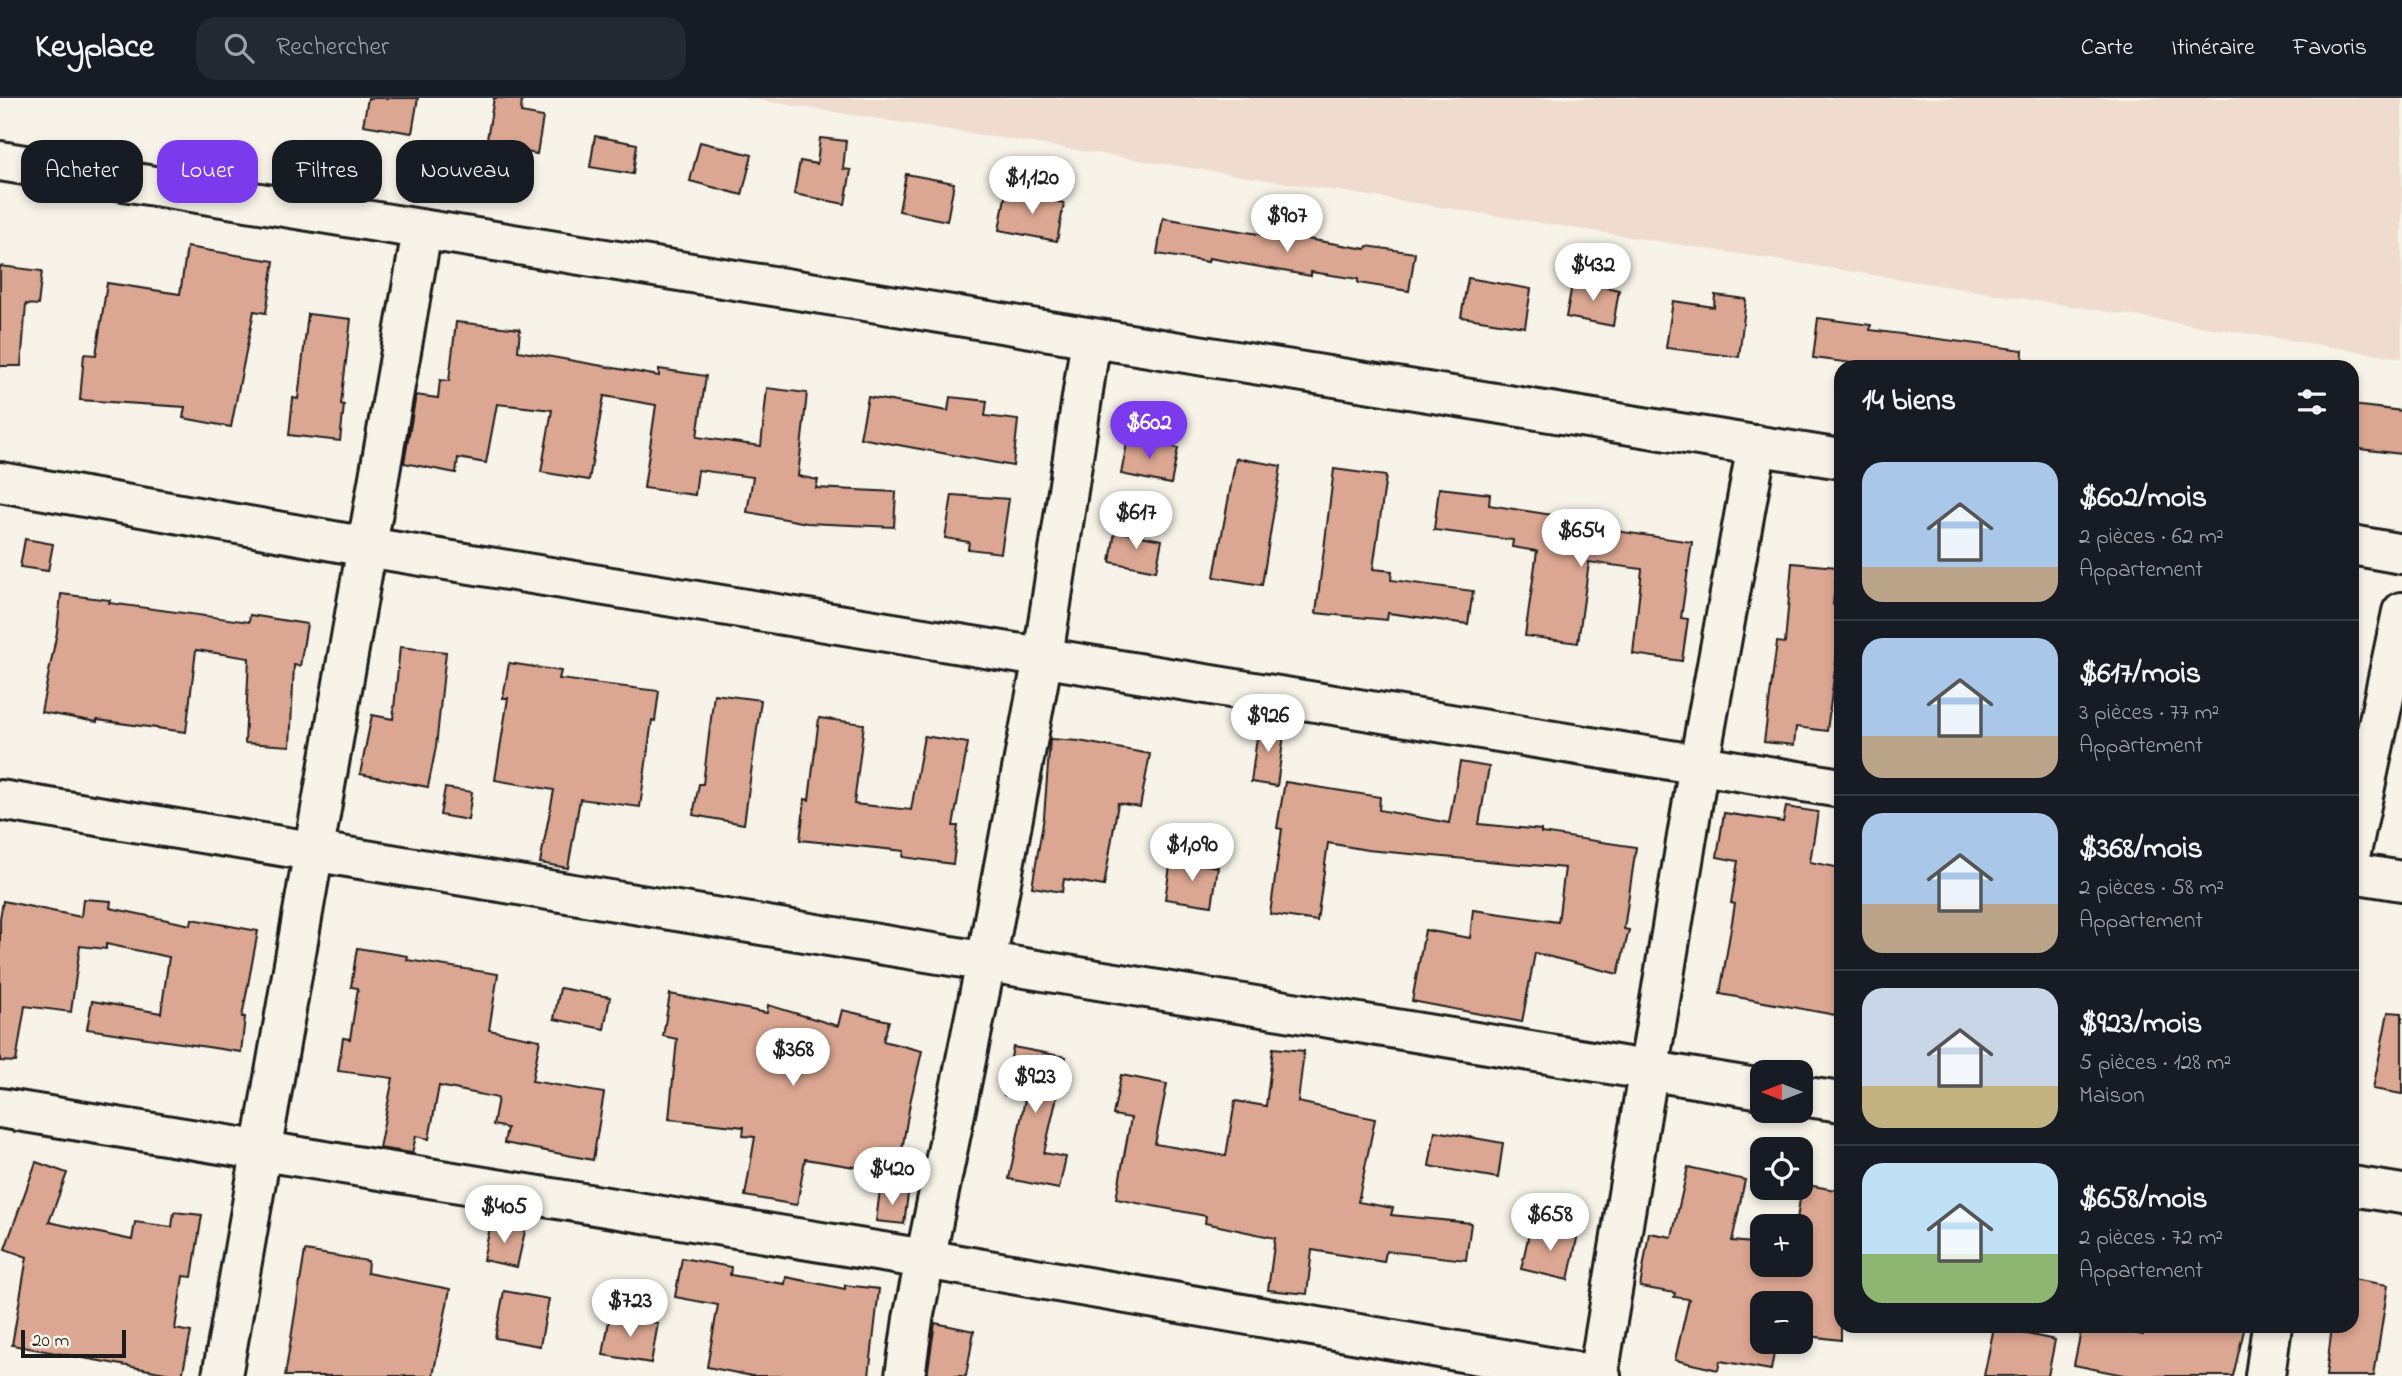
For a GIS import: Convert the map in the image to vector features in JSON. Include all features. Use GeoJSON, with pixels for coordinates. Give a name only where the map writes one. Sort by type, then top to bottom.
{"type":"FeatureCollection","features":[{"type":"Feature","properties":{"kind":"street"},"geometry":{"type":"LineString","coordinates":[[0,161],[1834,458]]}},
{"type":"Feature","properties":{"kind":"street"},"geometry":{"type":"LineString","coordinates":[[222,1376],[422,231]]}},
{"type":"Feature","properties":{"kind":"street"},"geometry":{"type":"LineString","coordinates":[[905,1376],[925,1259],[986,962],[1043,657],[1091,338]]}},
{"type":"Feature","properties":{"kind":"street"},"geometry":{"type":"LineString","coordinates":[[0,1108],[925,1259],[1599,1376],[1699,764],[1757,445]]}},
{"type":"Feature","properties":{"kind":"street"},"geometry":{"type":"LineString","coordinates":[[0,482],[367,547],[1834,787]]}},
{"type":"Feature","properties":{"kind":"street"},"geometry":{"type":"LineString","coordinates":[[2359,546],[2402,554]]}},
{"type":"Feature","properties":{"kind":"street"},"geometry":{"type":"LineString","coordinates":[[2359,815],[2402,612]]}},
{"type":"Feature","properties":{"kind":"street"},"geometry":{"type":"LineString","coordinates":[[0,800],[1750,1087]]}},
{"type":"Feature","properties":{"kind":"street"},"geometry":{"type":"LineString","coordinates":[[2359,874],[2402,881]]}},
{"type":"Feature","properties":{"kind":"street"},"geometry":{"type":"LineString","coordinates":[[1813,1098],[1834,1101]]}},
{"type":"Feature","properties":{"kind":"street"},"geometry":{"type":"LineString","coordinates":[[2359,1187],[2402,1194]]}},
{"type":"Feature","properties":{"kind":"street"},"geometry":{"type":"LineString","coordinates":[[2265,1376],[2271,1333]]}},
{"type":"Feature","properties":{"kind":"shaded area"},"geometry":{"type":"Polygon","coordinates":[[[745,98],[2402,98],[2402,358],[745,98]]]}},
{"type":"Feature","properties":{"kind":"building"},"geometry":{"type":"Polygon","coordinates":[[[368,98],[418,98],[412,133],[363,125],[368,98]]]}},
{"type":"Feature","properties":{"kind":"building"},"geometry":{"type":"Polygon","coordinates":[[[494,98],[522,98],[521,113],[543,117],[537,154],[534,153],[534,140],[487,140],[494,98]]]}},
{"type":"Feature","properties":{"kind":"building"},"geometry":{"type":"Polygon","coordinates":[[[595,136],[637,144],[633,174],[590,167],[595,136]]]}},
{"type":"Feature","properties":{"kind":"building"},"geometry":{"type":"Polygon","coordinates":[[[820,138],[846,141],[843,169],[851,170],[845,204],[794,194],[800,161],[817,164],[820,138]]]}},
{"type":"Feature","properties":{"kind":"building"},"geometry":{"type":"Polygon","coordinates":[[[700,142],[752,155],[742,195],[690,181],[700,142]]]}},
{"type":"Feature","properties":{"kind":"building"},"geometry":{"type":"Polygon","coordinates":[[[906,174],[954,183],[947,221],[899,211],[906,174]]]}},
{"type":"Feature","properties":{"kind":"building"},"geometry":{"type":"Polygon","coordinates":[[[1006,192],[1064,203],[1057,241],[999,230],[1006,192]]]}},
{"type":"Feature","properties":{"kind":"building"},"geometry":{"type":"Polygon","coordinates":[[[1163,218],[1265,235],[1266,232],[1366,249],[1367,246],[1415,253],[1409,291],[1311,272],[1311,276],[1209,258],[1208,262],[1157,254],[1163,218]]]}},
{"type":"Feature","properties":{"kind":"building"},"geometry":{"type":"Polygon","coordinates":[[[187,247],[274,261],[266,313],[254,311],[231,427],[183,418],[185,407],[80,400],[84,354],[96,355],[107,283],[180,294],[187,247]]]}},
{"type":"Feature","properties":{"kind":"building"},"geometry":{"type":"Polygon","coordinates":[[[0,266],[42,271],[38,305],[26,304],[21,366],[0,366],[0,266]]]}},
{"type":"Feature","properties":{"kind":"building"},"geometry":{"type":"Polygon","coordinates":[[[1468,278],[1531,289],[1525,327],[1461,317],[1468,278]]]}},
{"type":"Feature","properties":{"kind":"building"},"geometry":{"type":"Polygon","coordinates":[[[1573,280],[1619,290],[1613,326],[1566,317],[1573,280]]]}},
{"type":"Feature","properties":{"kind":"building"},"geometry":{"type":"Polygon","coordinates":[[[1715,295],[1746,299],[1739,357],[1666,348],[1673,301],[1714,307],[1715,295]]]}},
{"type":"Feature","properties":{"kind":"building"},"geometry":{"type":"Polygon","coordinates":[[[308,314],[351,319],[341,404],[344,405],[340,441],[289,435],[293,398],[298,399],[308,314]]]}},
{"type":"Feature","properties":{"kind":"building"},"geometry":{"type":"Polygon","coordinates":[[[1818,318],[1871,325],[1870,330],[2023,350],[2022,360],[1834,361],[1813,358],[1818,318]]]}},
{"type":"Feature","properties":{"kind":"building"},"geometry":{"type":"Polygon","coordinates":[[[456,322],[520,329],[518,351],[659,376],[659,369],[706,376],[697,437],[761,446],[767,388],[807,393],[798,476],[818,480],[816,488],[896,492],[894,527],[807,523],[747,512],[753,477],[698,470],[695,495],[644,488],[656,405],[604,396],[589,480],[541,472],[552,410],[497,404],[486,463],[458,458],[456,473],[404,463],[416,395],[438,398],[440,380],[449,381],[456,322]]]}},
{"type":"Feature","properties":{"kind":"building"},"geometry":{"type":"Polygon","coordinates":[[[868,397],[948,411],[950,397],[987,401],[985,416],[1018,420],[1013,466],[860,438],[868,397]]]}},
{"type":"Feature","properties":{"kind":"building"},"geometry":{"type":"Polygon","coordinates":[[[2359,406],[2402,411],[2402,454],[2359,449],[2359,406]]]}},
{"type":"Feature","properties":{"kind":"building"},"geometry":{"type":"Polygon","coordinates":[[[1128,438],[1178,448],[1171,484],[1121,474],[1128,438]]]}},
{"type":"Feature","properties":{"kind":"building"},"geometry":{"type":"Polygon","coordinates":[[[1236,458],[1281,466],[1262,585],[1214,577],[1236,458]]]}},
{"type":"Feature","properties":{"kind":"building"},"geometry":{"type":"Polygon","coordinates":[[[1334,469],[1386,476],[1373,569],[1392,571],[1391,580],[1473,591],[1468,624],[1388,613],[1387,620],[1316,613],[1334,469]]]}},
{"type":"Feature","properties":{"kind":"building"},"geometry":{"type":"Polygon","coordinates":[[[1439,488],[1490,494],[1489,505],[1596,522],[1595,528],[1692,542],[1681,618],[1688,619],[1682,661],[1633,654],[1642,569],[1589,562],[1578,643],[1525,636],[1537,551],[1512,547],[1513,540],[1434,530],[1439,488]]]}},
{"type":"Feature","properties":{"kind":"building"},"geometry":{"type":"Polygon","coordinates":[[[952,495],[1009,499],[1001,553],[968,549],[969,542],[945,538],[952,495]]]}},
{"type":"Feature","properties":{"kind":"building"},"geometry":{"type":"Polygon","coordinates":[[[1115,531],[1162,540],[1156,571],[1110,562],[1115,531]]]}},
{"type":"Feature","properties":{"kind":"building"},"geometry":{"type":"Polygon","coordinates":[[[25,539],[53,544],[48,571],[20,567],[25,539]]]}},
{"type":"Feature","properties":{"kind":"building"},"geometry":{"type":"Polygon","coordinates":[[[1792,563],[1834,567],[1834,677],[1827,731],[1796,727],[1794,745],[1764,742],[1777,642],[1785,643],[1792,563]]]}},
{"type":"Feature","properties":{"kind":"building"},"geometry":{"type":"Polygon","coordinates":[[[61,594],[249,622],[250,615],[307,624],[300,666],[294,665],[290,746],[245,743],[249,658],[196,650],[186,732],[97,722],[41,712],[57,632],[61,594]]]}},
{"type":"Feature","properties":{"kind":"building"},"geometry":{"type":"Polygon","coordinates":[[[400,647],[446,652],[436,747],[428,787],[360,774],[372,715],[393,719],[400,647]]]}},
{"type":"Feature","properties":{"kind":"building"},"geometry":{"type":"Polygon","coordinates":[[[509,663],[561,671],[559,679],[659,691],[655,721],[652,720],[640,807],[580,799],[568,868],[540,863],[554,790],[495,780],[508,698],[503,698],[509,663]]]}},
{"type":"Feature","properties":{"kind":"building"},"geometry":{"type":"Polygon","coordinates":[[[714,694],[761,700],[744,824],[693,815],[699,784],[703,784],[714,694]]]}},
{"type":"Feature","properties":{"kind":"building"},"geometry":{"type":"Polygon","coordinates":[[[819,718],[864,724],[854,804],[911,810],[924,736],[968,743],[953,826],[958,826],[953,864],[903,857],[904,851],[800,840],[805,799],[809,800],[819,718]]]}},
{"type":"Feature","properties":{"kind":"building"},"geometry":{"type":"Polygon","coordinates":[[[1259,723],[1285,727],[1277,786],[1251,782],[1259,723]]]}},
{"type":"Feature","properties":{"kind":"building"},"geometry":{"type":"Polygon","coordinates":[[[1050,739],[1079,741],[1150,754],[1140,807],[1118,803],[1104,886],[1064,879],[1062,892],[1032,887],[1044,817],[1050,739]]]}},
{"type":"Feature","properties":{"kind":"building"},"geometry":{"type":"Polygon","coordinates":[[[1460,762],[1489,767],[1479,824],[1541,830],[1541,833],[1636,847],[1624,929],[1629,930],[1618,974],[1535,953],[1522,1022],[1412,1001],[1425,930],[1470,938],[1473,910],[1558,922],[1565,868],[1367,850],[1328,843],[1317,921],[1270,914],[1282,829],[1277,828],[1285,782],[1380,797],[1379,810],[1449,823],[1460,762]]]}},
{"type":"Feature","properties":{"kind":"building"},"geometry":{"type":"Polygon","coordinates":[[[445,788],[472,792],[468,820],[440,815],[445,788]]]}},
{"type":"Feature","properties":{"kind":"building"},"geometry":{"type":"Polygon","coordinates":[[[1786,807],[1818,812],[1810,862],[1834,867],[1834,1015],[1720,994],[1735,904],[1731,903],[1738,861],[1717,857],[1724,813],[1783,822],[1786,807]]]}},
{"type":"Feature","properties":{"kind":"building"},"geometry":{"type":"Polygon","coordinates":[[[1171,860],[1218,867],[1212,906],[1165,899],[1171,860]]]}},
{"type":"Feature","properties":{"kind":"building"},"geometry":{"type":"Polygon","coordinates":[[[83,899],[111,901],[110,908],[191,925],[192,919],[258,931],[242,1017],[245,1017],[241,1052],[87,1029],[92,1001],[161,1013],[169,957],[106,944],[106,949],[80,946],[71,1012],[25,1006],[16,1062],[0,1061],[0,918],[3,901],[81,917],[83,899]]]}},
{"type":"Feature","properties":{"kind":"building"},"geometry":{"type":"Polygon","coordinates":[[[357,948],[408,956],[407,960],[498,974],[489,1030],[540,1040],[532,1081],[604,1093],[593,1160],[504,1143],[507,1128],[493,1125],[498,1098],[439,1086],[429,1139],[416,1136],[412,1153],[379,1148],[393,1078],[338,1071],[343,1038],[350,1039],[358,988],[351,987],[357,948]]]}},
{"type":"Feature","properties":{"kind":"building"},"geometry":{"type":"Polygon","coordinates":[[[560,988],[610,997],[604,1029],[554,1019],[560,988]]]}},
{"type":"Feature","properties":{"kind":"building"},"geometry":{"type":"Polygon","coordinates":[[[670,994],[767,1013],[768,1005],[838,1026],[842,1010],[889,1021],[883,1041],[922,1051],[898,1174],[805,1159],[797,1205],[745,1196],[755,1137],[743,1136],[744,1127],[669,1119],[677,1039],[663,1036],[670,994]]]}},
{"type":"Feature","properties":{"kind":"building"},"geometry":{"type":"Polygon","coordinates":[[[2388,1012],[2402,1013],[2402,1094],[2373,1089],[2388,1012]]]}},
{"type":"Feature","properties":{"kind":"building"},"geometry":{"type":"Polygon","coordinates":[[[1013,1047],[1066,1057],[1044,1153],[1066,1157],[1059,1189],[1009,1179],[1025,1099],[1004,1095],[1013,1047]]]}},
{"type":"Feature","properties":{"kind":"building"},"geometry":{"type":"Polygon","coordinates":[[[1273,1048],[1304,1051],[1298,1102],[1375,1119],[1358,1202],[1393,1208],[1391,1215],[1471,1223],[1466,1260],[1386,1251],[1384,1262],[1312,1250],[1307,1294],[1268,1290],[1275,1238],[1205,1223],[1206,1216],[1116,1199],[1131,1118],[1113,1115],[1121,1075],[1167,1084],[1155,1144],[1226,1156],[1235,1101],[1266,1106],[1273,1048]]]}},
{"type":"Feature","properties":{"kind":"building"},"geometry":{"type":"Polygon","coordinates":[[[1435,1131],[1503,1143],[1498,1178],[1429,1166],[1435,1131]]]}},
{"type":"Feature","properties":{"kind":"building"},"geometry":{"type":"Polygon","coordinates":[[[36,1162],[67,1173],[49,1222],[132,1240],[135,1222],[172,1227],[174,1212],[202,1215],[192,1277],[183,1276],[175,1329],[191,1332],[182,1376],[12,1345],[27,1257],[5,1249],[36,1162]]]}},
{"type":"Feature","properties":{"kind":"building"},"geometry":{"type":"Polygon","coordinates":[[[1688,1167],[1745,1180],[1732,1241],[1750,1243],[1750,1277],[1813,1277],[1813,1214],[1798,1214],[1800,1200],[1813,1200],[1813,1186],[1834,1190],[1834,1333],[1841,1333],[1841,1340],[1813,1336],[1813,1291],[1750,1291],[1750,1354],[1774,1354],[1771,1370],[1720,1361],[1718,1370],[1675,1360],[1689,1299],[1674,1297],[1675,1293],[1640,1287],[1649,1233],[1672,1237],[1688,1167]]]}},
{"type":"Feature","properties":{"kind":"building"},"geometry":{"type":"Polygon","coordinates":[[[880,1190],[908,1194],[904,1224],[876,1221],[880,1190]]]}},
{"type":"Feature","properties":{"kind":"building"},"geometry":{"type":"Polygon","coordinates":[[[491,1223],[525,1231],[517,1267],[483,1260],[491,1223]]]}},
{"type":"Feature","properties":{"kind":"building"},"geometry":{"type":"Polygon","coordinates":[[[1530,1229],[1578,1234],[1568,1280],[1521,1269],[1530,1229]]]}},
{"type":"Feature","properties":{"kind":"building"},"geometry":{"type":"Polygon","coordinates":[[[305,1251],[368,1261],[367,1273],[450,1289],[433,1376],[285,1376],[305,1251]]]}},
{"type":"Feature","properties":{"kind":"building"},"geometry":{"type":"Polygon","coordinates":[[[682,1258],[731,1267],[730,1275],[785,1284],[786,1277],[845,1289],[845,1285],[879,1289],[869,1376],[752,1376],[707,1367],[718,1305],[675,1297],[682,1258]]]}},
{"type":"Feature","properties":{"kind":"building"},"geometry":{"type":"Polygon","coordinates":[[[2359,1280],[2388,1285],[2374,1376],[2326,1376],[2331,1333],[2359,1333],[2359,1280]]]}},
{"type":"Feature","properties":{"kind":"building"},"geometry":{"type":"Polygon","coordinates":[[[504,1291],[549,1299],[540,1346],[495,1338],[504,1291]]]}},
{"type":"Feature","properties":{"kind":"building"},"geometry":{"type":"Polygon","coordinates":[[[610,1315],[658,1323],[651,1363],[603,1355],[610,1315]]]}},
{"type":"Feature","properties":{"kind":"building"},"geometry":{"type":"Polygon","coordinates":[[[935,1323],[974,1331],[966,1376],[927,1376],[935,1323]]]}},
{"type":"Feature","properties":{"kind":"building"},"geometry":{"type":"Polygon","coordinates":[[[1993,1333],[2022,1333],[2055,1340],[2048,1376],[1984,1376],[1993,1333]]]}},
{"type":"Feature","properties":{"kind":"building"},"geometry":{"type":"Polygon","coordinates":[[[2081,1333],[2243,1333],[2233,1376],[2128,1376],[2074,1365],[2081,1333]]]}}]}
